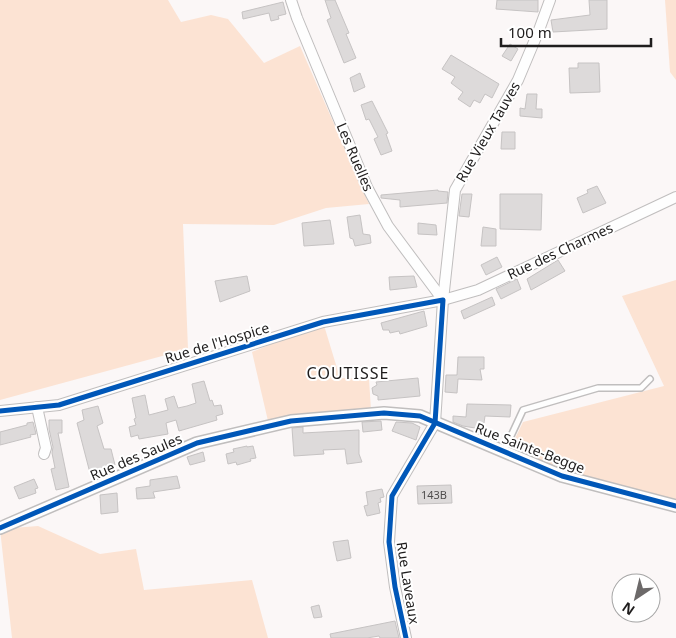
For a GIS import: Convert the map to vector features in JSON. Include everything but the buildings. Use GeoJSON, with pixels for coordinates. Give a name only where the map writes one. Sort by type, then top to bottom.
{"type":"FeatureCollection","features":[{"type":"Feature","properties":{"kind":"street","name":"Les Ruelles"},"geometry":{"type":"LineString","coordinates":[[291,0],[367,187],[388,226],[443,300]]}},
{"type":"Feature","properties":{"kind":"street","name":"Rue Vieux Tauves"},"geometry":{"type":"LineString","coordinates":[[435,422],[443,300],[455,190],[518,80],[550,0]]}},
{"type":"Feature","properties":{"kind":"street","name":"Rue des Charmes"},"geometry":{"type":"LineString","coordinates":[[443,300],[478,290],[676,197]]}},
{"type":"Feature","properties":{"kind":"street","name":"Rue de l'Hospice"},"geometry":{"type":"LineString","coordinates":[[0,411],[59,405],[323,322],[443,300]]}},
{"type":"Feature","properties":{"kind":"street"},"geometry":{"type":"LineString","coordinates":[[37,407],[46,448],[44,454]]}},
{"type":"Feature","properties":{"kind":"street","name":"Rue des Saules"},"geometry":{"type":"LineString","coordinates":[[0,528],[198,443],[291,422],[384,413],[420,416],[435,422]]}},
{"type":"Feature","properties":{"kind":"street","name":"Rue Sainte-Begge"},"geometry":{"type":"LineString","coordinates":[[435,422],[562,476],[676,506]]}},
{"type":"Feature","properties":{"kind":"street","name":"Rue Laveaux"},"geometry":{"type":"LineString","coordinates":[[406,638],[395,587],[389,542],[392,496],[435,422]]}},
{"type":"Feature","properties":{"kind":"lane"},"geometry":{"type":"LineString","coordinates":[[504,451],[523,410],[598,388],[641,388],[650,379]]}},
{"type":"Feature","properties":{"kind":"shaded area"},"geometry":{"type":"Polygon","coordinates":[[[0,0],[168,0],[181,22],[211,15],[228,19],[264,63],[300,46],[369,204],[326,208],[274,225],[183,224],[188,349],[0,400],[0,0]]]}},
{"type":"Feature","properties":{"kind":"shaded area"},"geometry":{"type":"Polygon","coordinates":[[[665,0],[676,0],[676,80],[670,72],[665,0]]]}},
{"type":"Feature","properties":{"kind":"shaded area"},"geometry":{"type":"Polygon","coordinates":[[[676,280],[676,506],[562,476],[508,453],[523,422],[664,386],[622,296],[676,280]]]}},
{"type":"Feature","properties":{"kind":"shaded area"},"geometry":{"type":"Polygon","coordinates":[[[323,322],[340,378],[369,379],[371,410],[268,421],[252,352],[323,322]]]}},
{"type":"Feature","properties":{"kind":"shaded area"},"geometry":{"type":"Polygon","coordinates":[[[38,526],[100,554],[136,549],[144,590],[252,580],[268,638],[12,638],[0,529],[38,526]]]}},
{"type":"Feature","properties":{"kind":"cycle path"},"geometry":{"type":"LineString","coordinates":[[0,411],[59,405],[323,322],[443,300],[435,423],[392,496],[389,542],[395,587],[406,638]]}},
{"type":"Feature","properties":{"kind":"cycle path"},"geometry":{"type":"LineString","coordinates":[[0,528],[197,443],[291,421],[384,413],[420,416],[562,476],[676,506]]}},
{"type":"Feature","properties":{"kind":"district","name":"COUTISSE"},"geometry":{"type":"Point","coordinates":[348,373]}}]}
